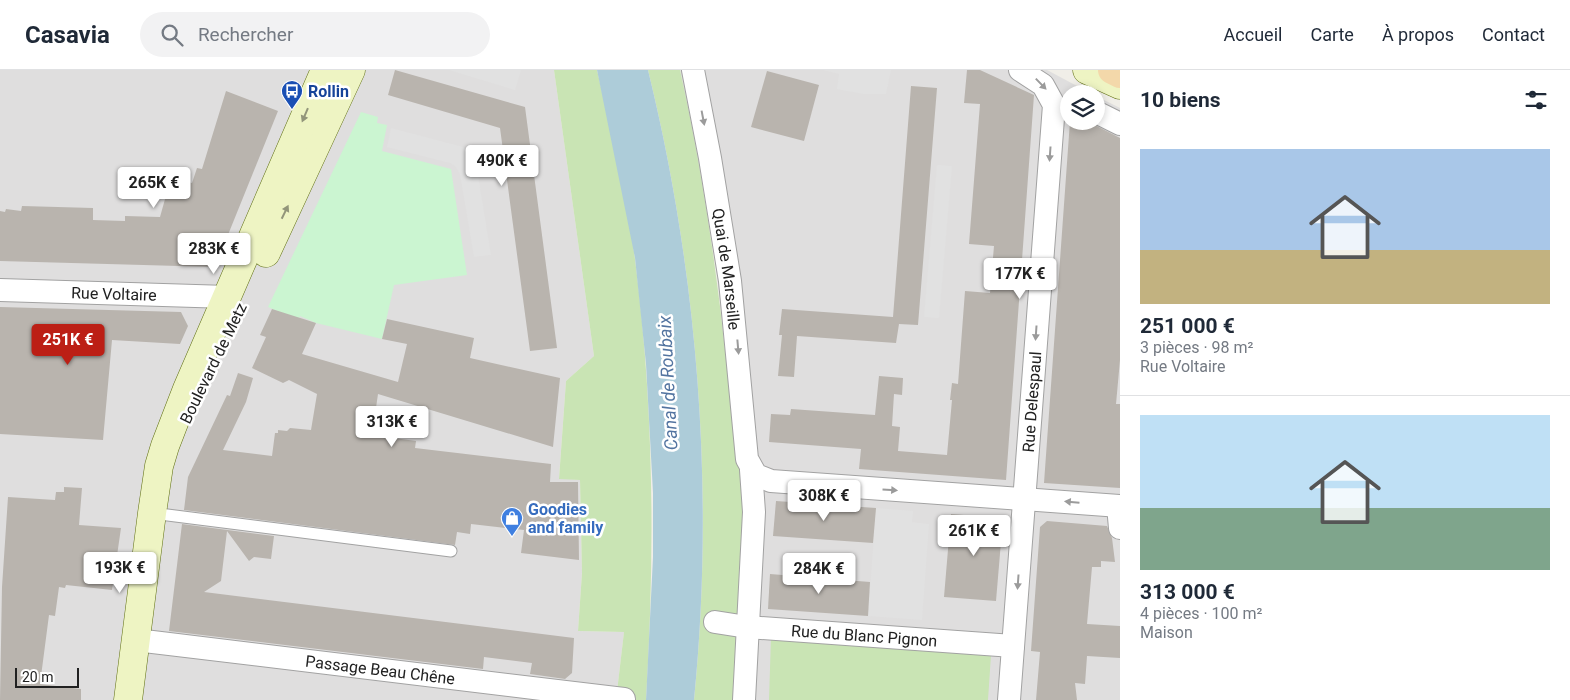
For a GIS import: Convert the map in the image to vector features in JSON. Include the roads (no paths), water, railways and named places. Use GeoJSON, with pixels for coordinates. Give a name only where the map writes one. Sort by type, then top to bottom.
{"type":"FeatureCollection","features":[{"type":"Feature","properties":{"kind":"main road","name":"Boulevard de Metz"},"geometry":{"type":"LineString","coordinates":[[128,700],[159,466],[172,428],[325,70]]}},
{"type":"Feature","properties":{"kind":"main road","name":"Boulevard de Metz"},"geometry":{"type":"LineString","coordinates":[[154,504],[173,446],[351,70]]}},
{"type":"Feature","properties":{"kind":"main road"},"geometry":{"type":"LineString","coordinates":[[1087,70],[1120,86]]}},
{"type":"Feature","properties":{"kind":"main road"},"geometry":{"type":"LineString","coordinates":[[1112,70],[1120,74]]}},
{"type":"Feature","properties":{"kind":"street","name":"Quai de Marseille"},"geometry":{"type":"LineString","coordinates":[[693,70],[728,264],[738,346],[745,448],[751,470],[754,512],[744,700]]}},
{"type":"Feature","properties":{"kind":"street"},"geometry":{"type":"LineString","coordinates":[[1020,70],[1043,85],[1060,103]]}},
{"type":"Feature","properties":{"kind":"street","name":"Rue Delespaul"},"geometry":{"type":"LineString","coordinates":[[1009,700],[1024,498],[1060,115]]}},
{"type":"Feature","properties":{"kind":"street"},"geometry":{"type":"LineString","coordinates":[[1105,116],[1120,124]]}},
{"type":"Feature","properties":{"kind":"street","name":"Rue Voltaire"},"geometry":{"type":"LineString","coordinates":[[0,290],[228,297]]}},
{"type":"Feature","properties":{"kind":"street"},"geometry":{"type":"LineString","coordinates":[[751,470],[760,478],[771,481],[1024,498],[1119,513]]}},
{"type":"Feature","properties":{"kind":"street","name":"Rue du Blanc Pignon"},"geometry":{"type":"LineString","coordinates":[[715,622],[748,627],[1013,646]]}},
{"type":"Feature","properties":{"kind":"street","name":"Passage Beau Chêne"},"geometry":{"type":"LineString","coordinates":[[136,640],[624,699]]}},
{"type":"Feature","properties":{"kind":"lane"},"geometry":{"type":"LineString","coordinates":[[154,504],[451,551]]}},
{"type":"Feature","properties":{"kind":"water","name":"Canal de Roubaix"},"geometry":{"type":"Polygon","coordinates":[[[597,70],[648,70],[665,147],[679,225],[698,383],[702,463],[703,542],[694,700],[646,700],[653,557],[653,493],[646,364],[635,258],[597,70]]]}},
{"type":"Feature","properties":{"kind":"place","name":"Rollin"},"geometry":{"type":"Point","coordinates":[292,110]}},
{"type":"Feature","properties":{"kind":"place","name":"Goodies and family"},"geometry":{"type":"Point","coordinates":[512,537]}}]}
